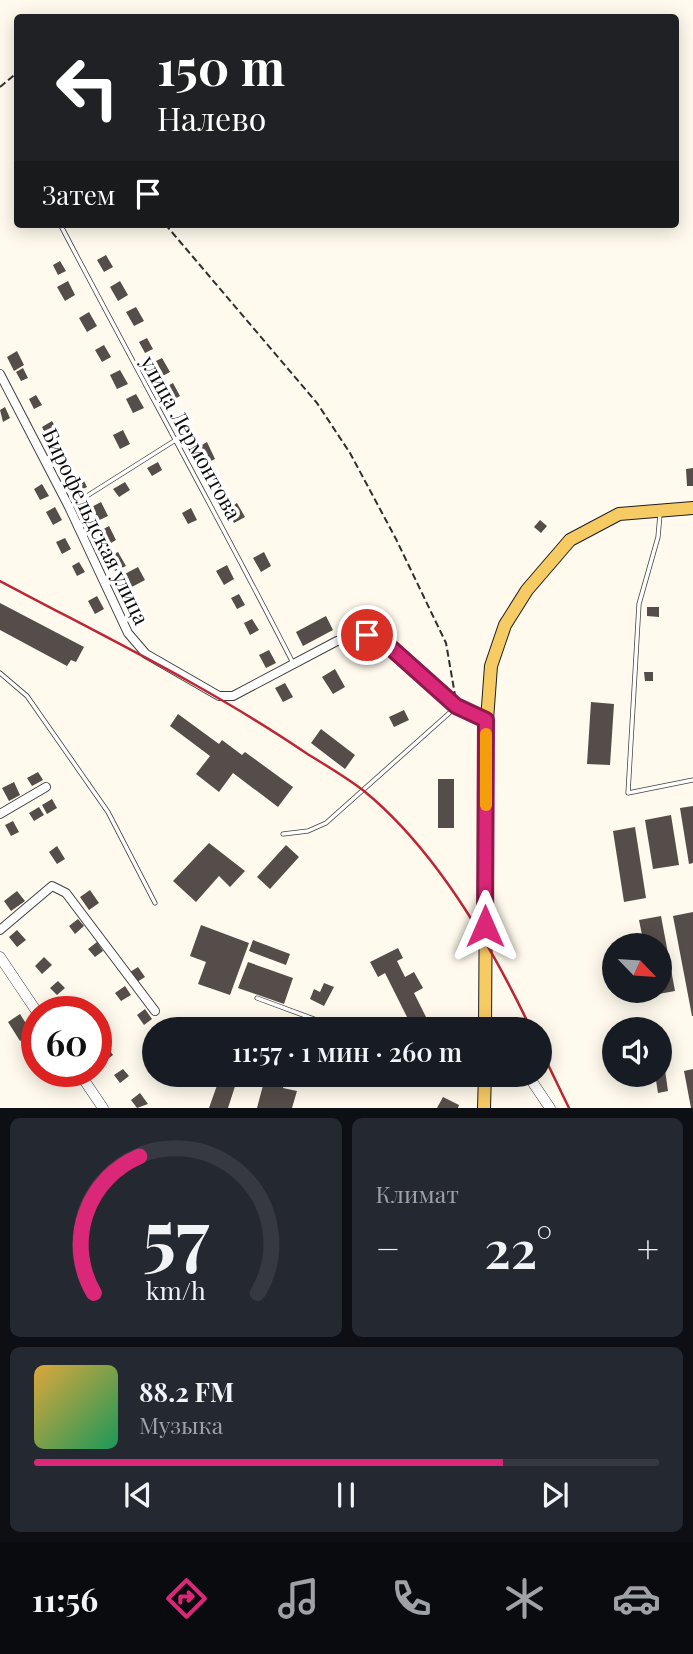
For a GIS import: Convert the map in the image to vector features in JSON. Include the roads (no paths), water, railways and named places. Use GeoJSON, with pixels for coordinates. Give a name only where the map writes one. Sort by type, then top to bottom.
{"type":"FeatureCollection","features":[{"type":"Feature","properties":{"kind":"main road"},"geometry":{"type":"LineString","coordinates":[[485,1017],[486,720],[491,666],[505,625],[527,590],[570,540],[619,513],[693,508]]}},
{"type":"Feature","properties":{"kind":"main road"},"geometry":{"type":"LineString","coordinates":[[484,1108],[485,1087]]}},
{"type":"Feature","properties":{"kind":"street","name":"Бирофельдская улица"},"geometry":{"type":"LineString","coordinates":[[0,374],[69,507],[128,633],[146,654],[219,696],[233,696],[294,665]]}},
{"type":"Feature","properties":{"kind":"street"},"geometry":{"type":"LineString","coordinates":[[294,665],[337,641],[367,635],[381,639],[456,706],[486,720]]}},
{"type":"Feature","properties":{"kind":"street"},"geometry":{"type":"LineString","coordinates":[[0,814],[46,786]]}},
{"type":"Feature","properties":{"kind":"street"},"geometry":{"type":"LineString","coordinates":[[0,930],[52,886],[58,887],[66,893],[155,1011]]}},
{"type":"Feature","properties":{"kind":"street"},"geometry":{"type":"LineString","coordinates":[[0,957],[4,970],[24,996]]}},
{"type":"Feature","properties":{"kind":"street"},"geometry":{"type":"LineString","coordinates":[[89,1087],[103,1108]]}},
{"type":"Feature","properties":{"kind":"street"},"geometry":{"type":"LineString","coordinates":[[536,1087],[551,1108]]}},
{"type":"Feature","properties":{"kind":"lane","name":"улица Лермонтова"},"geometry":{"type":"LineString","coordinates":[[62,228],[174,440],[206,494],[294,665]]}},
{"type":"Feature","properties":{"kind":"lane"},"geometry":{"type":"LineString","coordinates":[[69,507],[174,440]]}},
{"type":"Feature","properties":{"kind":"lane"},"geometry":{"type":"LineString","coordinates":[[661,509],[658,537],[639,604],[628,793],[693,780]]}},
{"type":"Feature","properties":{"kind":"lane"},"geometry":{"type":"LineString","coordinates":[[0,673],[27,696],[101,802],[155,903]]}},
{"type":"Feature","properties":{"kind":"lane"},"geometry":{"type":"LineString","coordinates":[[283,834],[308,831],[326,823],[456,706]]}},
{"type":"Feature","properties":{"kind":"lane"},"geometry":{"type":"LineString","coordinates":[[257,998],[313,1017]]}},
{"type":"Feature","properties":{"kind":"railway"},"geometry":{"type":"LineString","coordinates":[[0,581],[232,706],[364,791],[415,841],[438,870],[480,933],[525,1017]]}},
{"type":"Feature","properties":{"kind":"railway"},"geometry":{"type":"LineString","coordinates":[[552,1073],[569,1108]]}}]}
